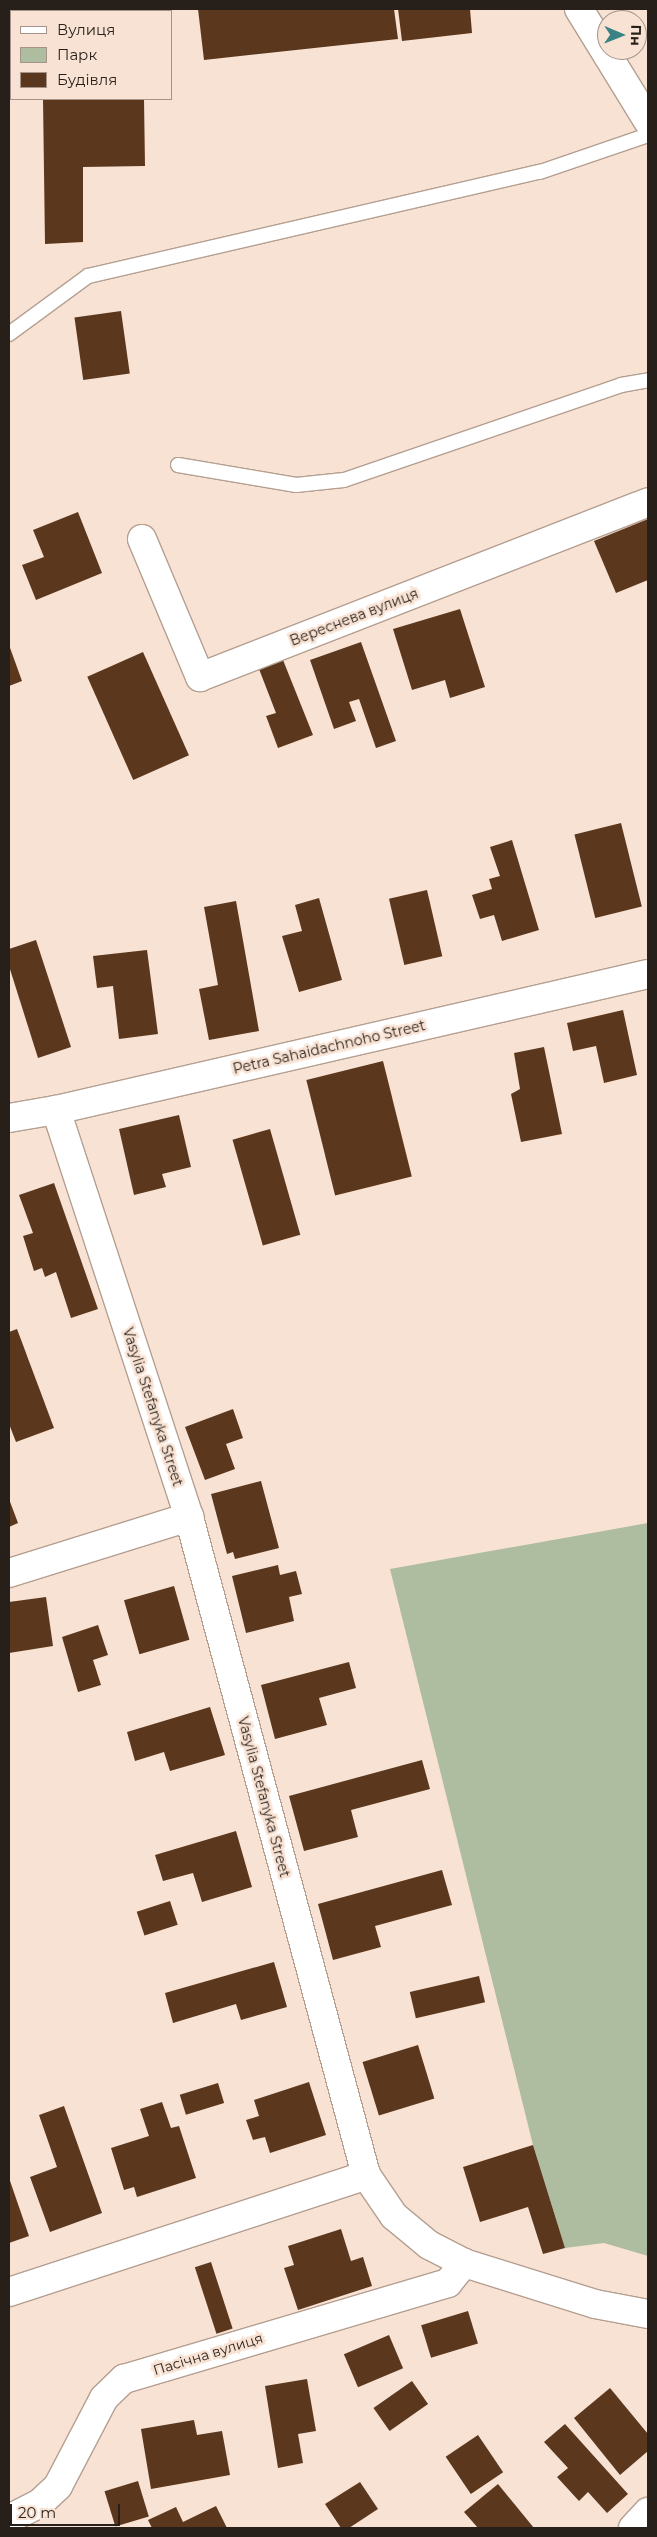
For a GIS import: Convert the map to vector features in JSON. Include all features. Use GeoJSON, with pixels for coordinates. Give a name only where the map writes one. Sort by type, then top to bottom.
{"type":"FeatureCollection","features":[{"type":"Feature","properties":{"kind":"street"},"geometry":{"type":"LineString","coordinates":[[579,9],[648,121]]}},
{"type":"Feature","properties":{"kind":"street","name":"Вереснева вулиця"},"geometry":{"type":"LineString","coordinates":[[142,539],[200,677],[648,502]]}},
{"type":"Feature","properties":{"kind":"street","name":"Petra Sahaidachnoho Street"},"geometry":{"type":"LineString","coordinates":[[9,1118],[56,1110],[648,974]]}},
{"type":"Feature","properties":{"kind":"street","name":"Vasylia Stefanyka Street"},"geometry":{"type":"LineString","coordinates":[[56,1110],[189,1517],[366,2175],[394,2216],[429,2245],[464,2263],[577,2298],[648,2314]]}},
{"type":"Feature","properties":{"kind":"street"},"geometry":{"type":"LineString","coordinates":[[9,1573],[189,1517]]}},
{"type":"Feature","properties":{"kind":"street"},"geometry":{"type":"LineString","coordinates":[[9,2292],[366,2175]]}},
{"type":"Feature","properties":{"kind":"street","name":"Пасічна вулиця"},"geometry":{"type":"LineString","coordinates":[[9,2519],[39,2504],[58,2486],[104,2398],[124,2379],[448,2283],[464,2263]]}},
{"type":"Feature","properties":{"kind":"street"},"geometry":{"type":"LineString","coordinates":[[633,2528],[648,2512]]}},
{"type":"Feature","properties":{"kind":"lane"},"geometry":{"type":"LineString","coordinates":[[9,334],[88,276],[540,172],[648,135]]}},
{"type":"Feature","properties":{"kind":"lane"},"geometry":{"type":"LineString","coordinates":[[178,465],[296,485],[344,480],[621,385],[648,380]]}},
{"type":"Feature","properties":{"kind":"green space"},"geometry":{"type":"Polygon","coordinates":[[[648,1523],[648,2256],[604,2243],[565,2248],[533,2145],[390,1569],[648,1523]]]}},
{"type":"Feature","properties":{"kind":"building"},"geometry":{"type":"Polygon","coordinates":[[[41,9],[143,9],[143,10],[41,9]]]}},
{"type":"Feature","properties":{"kind":"building"},"geometry":{"type":"Polygon","coordinates":[[[198,9],[394,9],[398,39],[204,60],[198,9]]]}},
{"type":"Feature","properties":{"kind":"building"},"geometry":{"type":"Polygon","coordinates":[[[398,9],[470,9],[472,33],[402,41],[398,9]]]}},
{"type":"Feature","properties":{"kind":"building"},"geometry":{"type":"Polygon","coordinates":[[[43,100],[144,100],[145,166],[83,167],[83,242],[45,244],[43,100]]]}},
{"type":"Feature","properties":{"kind":"building"},"geometry":{"type":"Polygon","coordinates":[[[121,311],[130,373],[83,380],[74,318],[121,311]]]}},
{"type":"Feature","properties":{"kind":"building"},"geometry":{"type":"Polygon","coordinates":[[[78,512],[102,573],[36,600],[22,565],[44,557],[33,530],[78,512]]]}},
{"type":"Feature","properties":{"kind":"building"},"geometry":{"type":"Polygon","coordinates":[[[648,519],[648,580],[616,593],[594,541],[648,519]]]}},
{"type":"Feature","properties":{"kind":"building"},"geometry":{"type":"Polygon","coordinates":[[[460,609],[485,687],[450,698],[445,680],[412,690],[393,629],[460,609]]]}},
{"type":"Feature","properties":{"kind":"building"},"geometry":{"type":"Polygon","coordinates":[[[361,642],[396,741],[376,748],[359,699],[349,702],[356,721],[334,729],[310,660],[361,642]]]}},
{"type":"Feature","properties":{"kind":"building"},"geometry":{"type":"Polygon","coordinates":[[[9,645],[22,681],[9,686],[9,645]]]}},
{"type":"Feature","properties":{"kind":"building"},"geometry":{"type":"Polygon","coordinates":[[[143,652],[189,755],[133,780],[87,677],[143,652]]]}},
{"type":"Feature","properties":{"kind":"building"},"geometry":{"type":"Polygon","coordinates":[[[283,660],[313,735],[278,748],[266,716],[276,713],[259,669],[283,660]]]}},
{"type":"Feature","properties":{"kind":"building"},"geometry":{"type":"Polygon","coordinates":[[[621,823],[642,906],[595,918],[574,835],[621,823]]]}},
{"type":"Feature","properties":{"kind":"building"},"geometry":{"type":"Polygon","coordinates":[[[512,840],[539,930],[502,941],[494,915],[480,919],[472,895],[492,889],[489,879],[500,876],[490,847],[512,840]]]}},
{"type":"Feature","properties":{"kind":"building"},"geometry":{"type":"Polygon","coordinates":[[[427,890],[442,956],[404,965],[389,899],[427,890]]]}},
{"type":"Feature","properties":{"kind":"building"},"geometry":{"type":"Polygon","coordinates":[[[319,898],[342,980],[299,992],[282,936],[302,931],[295,905],[319,898]]]}},
{"type":"Feature","properties":{"kind":"building"},"geometry":{"type":"Polygon","coordinates":[[[236,901],[259,1031],[209,1040],[199,989],[218,985],[204,907],[236,901]]]}},
{"type":"Feature","properties":{"kind":"building"},"geometry":{"type":"Polygon","coordinates":[[[36,940],[71,1047],[38,1058],[9,966],[9,949],[36,940]]]}},
{"type":"Feature","properties":{"kind":"building"},"geometry":{"type":"Polygon","coordinates":[[[147,950],[158,1034],[119,1039],[113,986],[97,988],[93,956],[147,950]]]}},
{"type":"Feature","properties":{"kind":"building"},"geometry":{"type":"Polygon","coordinates":[[[623,1010],[637,1075],[604,1083],[596,1046],[573,1051],[567,1023],[623,1010]]]}},
{"type":"Feature","properties":{"kind":"building"},"geometry":{"type":"Polygon","coordinates":[[[544,1047],[562,1134],[521,1142],[511,1094],[520,1089],[514,1053],[544,1047]]]}},
{"type":"Feature","properties":{"kind":"building"},"geometry":{"type":"Polygon","coordinates":[[[383,1061],[412,1176],[335,1196],[306,1080],[383,1061]]]}},
{"type":"Feature","properties":{"kind":"building"},"geometry":{"type":"Polygon","coordinates":[[[179,1115],[191,1167],[162,1174],[166,1187],[134,1195],[119,1129],[179,1115]]]}},
{"type":"Feature","properties":{"kind":"building"},"geometry":{"type":"Polygon","coordinates":[[[270,1129],[300,1235],[263,1245],[233,1140],[270,1129]]]}},
{"type":"Feature","properties":{"kind":"building"},"geometry":{"type":"Polygon","coordinates":[[[54,1183],[98,1309],[71,1318],[56,1272],[45,1277],[42,1268],[34,1271],[23,1236],[33,1233],[19,1195],[54,1183]]]}},
{"type":"Feature","properties":{"kind":"building"},"geometry":{"type":"Polygon","coordinates":[[[17,1329],[54,1428],[16,1442],[9,1424],[9,1332],[17,1329]]]}},
{"type":"Feature","properties":{"kind":"building"},"geometry":{"type":"Polygon","coordinates":[[[233,1409],[243,1438],[226,1444],[235,1469],[205,1480],[185,1427],[233,1409]]]}},
{"type":"Feature","properties":{"kind":"building"},"geometry":{"type":"Polygon","coordinates":[[[261,1481],[279,1548],[235,1559],[233,1552],[227,1554],[211,1494],[261,1481]]]}},
{"type":"Feature","properties":{"kind":"building"},"geometry":{"type":"Polygon","coordinates":[[[9,1499],[18,1523],[9,1527],[9,1499]]]}},
{"type":"Feature","properties":{"kind":"building"},"geometry":{"type":"Polygon","coordinates":[[[278,1565],[280,1575],[296,1571],[302,1594],[289,1597],[294,1621],[246,1633],[232,1576],[278,1565]]]}},
{"type":"Feature","properties":{"kind":"building"},"geometry":{"type":"Polygon","coordinates":[[[174,1586],[189,1640],[139,1654],[124,1600],[174,1586]]]}},
{"type":"Feature","properties":{"kind":"building"},"geometry":{"type":"Polygon","coordinates":[[[46,1597],[53,1646],[9,1653],[9,1602],[46,1597]]]}},
{"type":"Feature","properties":{"kind":"building"},"geometry":{"type":"Polygon","coordinates":[[[98,1625],[108,1655],[93,1660],[101,1685],[78,1692],[62,1637],[98,1625]]]}},
{"type":"Feature","properties":{"kind":"building"},"geometry":{"type":"Polygon","coordinates":[[[349,1662],[356,1688],[319,1698],[327,1725],[275,1739],[261,1685],[349,1662]]]}},
{"type":"Feature","properties":{"kind":"building"},"geometry":{"type":"Polygon","coordinates":[[[210,1707],[225,1755],[170,1771],[164,1752],[135,1761],[127,1732],[210,1707]]]}},
{"type":"Feature","properties":{"kind":"building"},"geometry":{"type":"Polygon","coordinates":[[[422,1760],[430,1789],[351,1810],[358,1837],[304,1851],[289,1796],[422,1760]]]}},
{"type":"Feature","properties":{"kind":"building"},"geometry":{"type":"Polygon","coordinates":[[[236,1831],[252,1887],[202,1902],[193,1873],[163,1881],[155,1855],[236,1831]]]}},
{"type":"Feature","properties":{"kind":"building"},"geometry":{"type":"Polygon","coordinates":[[[442,1870],[452,1905],[375,1926],[381,1947],[333,1960],[318,1904],[442,1870]]]}},
{"type":"Feature","properties":{"kind":"building"},"geometry":{"type":"Polygon","coordinates":[[[170,1901],[178,1925],[144,1936],[137,1912],[170,1901]]]}},
{"type":"Feature","properties":{"kind":"building"},"geometry":{"type":"Polygon","coordinates":[[[274,1962],[287,2007],[241,2020],[236,2004],[173,2023],[165,1993],[274,1962]]]}},
{"type":"Feature","properties":{"kind":"building"},"geometry":{"type":"Polygon","coordinates":[[[479,1976],[485,2002],[416,2018],[410,1992],[479,1976]]]}},
{"type":"Feature","properties":{"kind":"building"},"geometry":{"type":"Polygon","coordinates":[[[418,2045],[434,2099],[379,2116],[363,2062],[418,2045]]]}},
{"type":"Feature","properties":{"kind":"building"},"geometry":{"type":"Polygon","coordinates":[[[309,2082],[326,2135],[270,2153],[265,2137],[253,2140],[246,2120],[259,2116],[254,2100],[309,2082]]]}},
{"type":"Feature","properties":{"kind":"building"},"geometry":{"type":"Polygon","coordinates":[[[218,2083],[224,2103],[186,2115],[180,2095],[218,2083]]]}},
{"type":"Feature","properties":{"kind":"building"},"geometry":{"type":"Polygon","coordinates":[[[162,2102],[171,2128],[179,2126],[196,2178],[137,2197],[134,2187],[124,2190],[111,2148],[149,2136],[140,2109],[162,2102]]]}},
{"type":"Feature","properties":{"kind":"building"},"geometry":{"type":"Polygon","coordinates":[[[64,2106],[102,2213],[50,2232],[30,2177],[57,2167],[39,2115],[64,2106]]]}},
{"type":"Feature","properties":{"kind":"building"},"geometry":{"type":"Polygon","coordinates":[[[533,2145],[565,2248],[543,2254],[528,2207],[480,2222],[463,2167],[533,2145]]]}},
{"type":"Feature","properties":{"kind":"building"},"geometry":{"type":"Polygon","coordinates":[[[9,2178],[29,2236],[9,2243],[9,2178]]]}},
{"type":"Feature","properties":{"kind":"building"},"geometry":{"type":"Polygon","coordinates":[[[341,2229],[351,2261],[363,2257],[372,2286],[298,2310],[284,2268],[294,2265],[288,2246],[341,2229]]]}},
{"type":"Feature","properties":{"kind":"building"},"geometry":{"type":"Polygon","coordinates":[[[211,2262],[233,2329],[216,2334],[195,2267],[211,2262]]]}},
{"type":"Feature","properties":{"kind":"building"},"geometry":{"type":"Polygon","coordinates":[[[468,2311],[478,2344],[431,2358],[421,2325],[468,2311]]]}},
{"type":"Feature","properties":{"kind":"building"},"geometry":{"type":"Polygon","coordinates":[[[389,2335],[403,2368],[358,2387],[344,2354],[389,2335]]]}},
{"type":"Feature","properties":{"kind":"building"},"geometry":{"type":"Polygon","coordinates":[[[307,2379],[316,2431],[298,2434],[303,2463],[278,2468],[265,2386],[307,2379]]]}},
{"type":"Feature","properties":{"kind":"building"},"geometry":{"type":"Polygon","coordinates":[[[412,2381],[428,2404],[390,2431],[373,2408],[412,2381]]]}},
{"type":"Feature","properties":{"kind":"building"},"geometry":{"type":"Polygon","coordinates":[[[610,2388],[648,2434],[648,2451],[620,2475],[574,2418],[610,2388]]]}},
{"type":"Feature","properties":{"kind":"building"},"geometry":{"type":"Polygon","coordinates":[[[194,2420],[197,2435],[222,2431],[230,2475],[151,2489],[141,2429],[194,2420]]]}},
{"type":"Feature","properties":{"kind":"building"},"geometry":{"type":"Polygon","coordinates":[[[565,2424],[628,2494],[607,2513],[588,2492],[579,2501],[557,2477],[568,2468],[544,2442],[565,2424]]]}},
{"type":"Feature","properties":{"kind":"building"},"geometry":{"type":"Polygon","coordinates":[[[478,2435],[503,2472],[471,2494],[446,2457],[478,2435]]]}},
{"type":"Feature","properties":{"kind":"building"},"geometry":{"type":"Polygon","coordinates":[[[138,2481],[149,2516],[115,2527],[105,2491],[138,2481]]]}},
{"type":"Feature","properties":{"kind":"building"},"geometry":{"type":"Polygon","coordinates":[[[360,2482],[378,2509],[349,2528],[341,2528],[325,2504],[360,2482]]]}},
{"type":"Feature","properties":{"kind":"building"},"geometry":{"type":"Polygon","coordinates":[[[498,2484],[534,2528],[478,2528],[464,2512],[498,2484]]]}},
{"type":"Feature","properties":{"kind":"building"},"geometry":{"type":"Polygon","coordinates":[[[216,2506],[227,2528],[152,2528],[148,2520],[176,2507],[183,2522],[216,2506]]]}}]}
